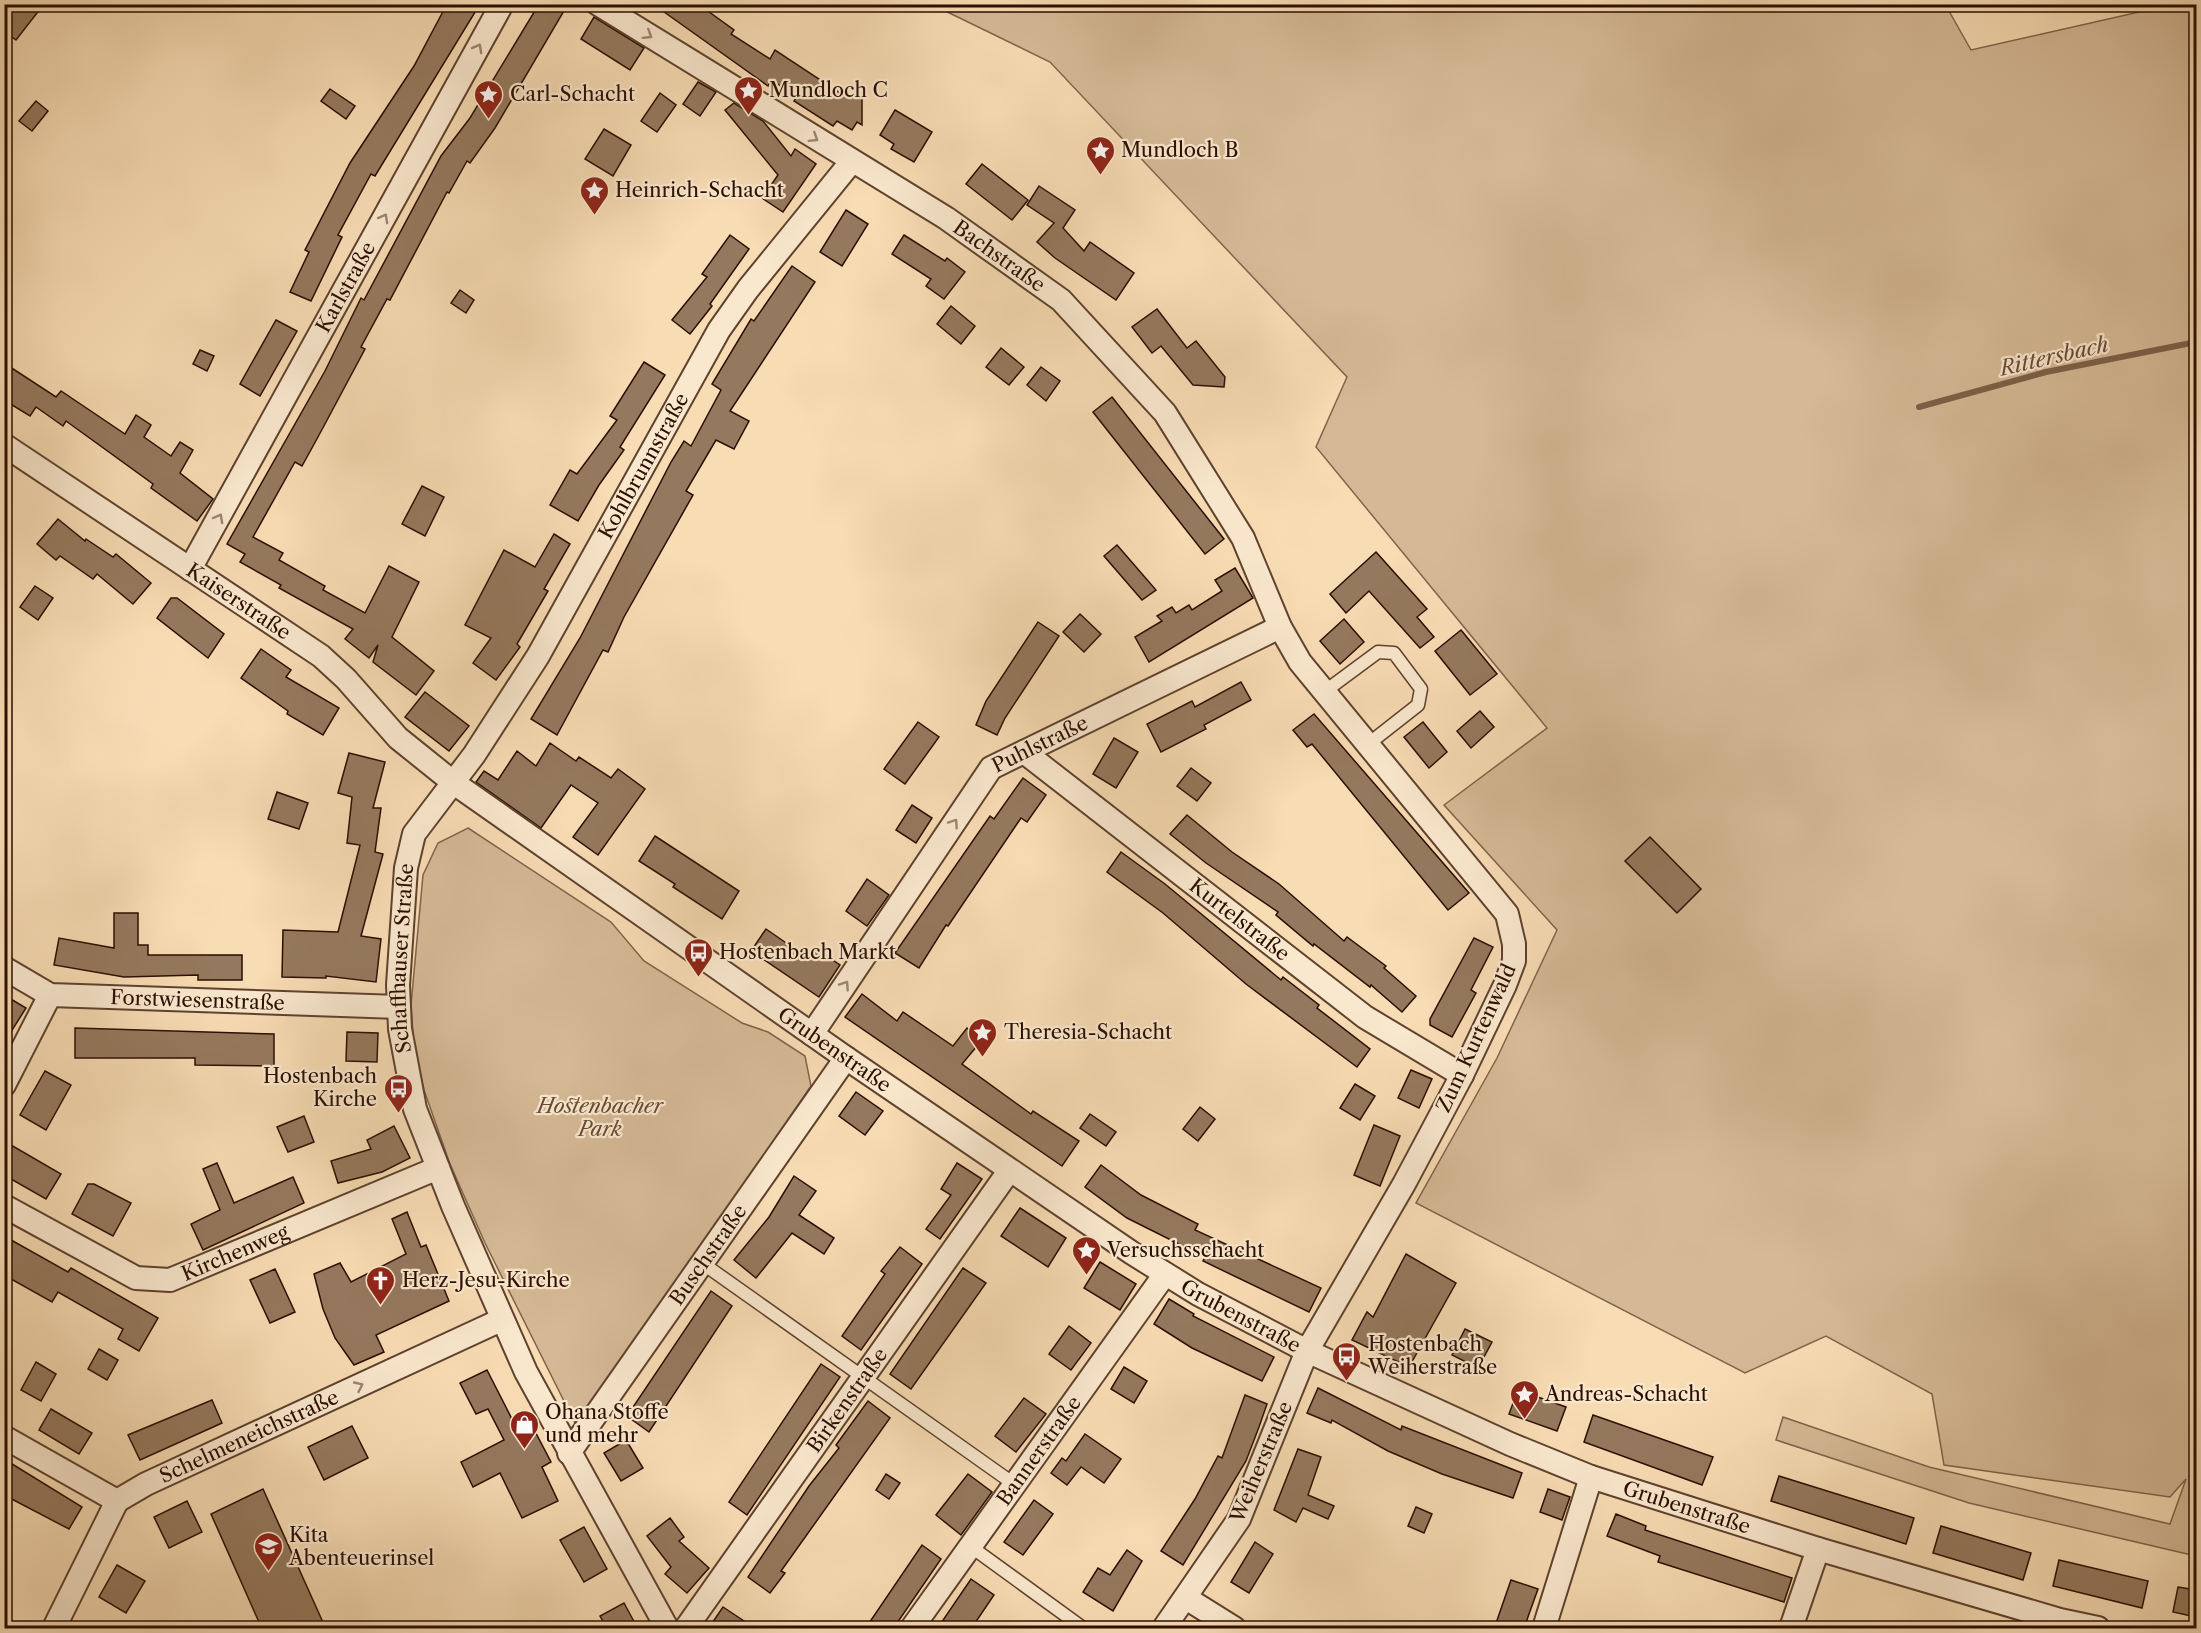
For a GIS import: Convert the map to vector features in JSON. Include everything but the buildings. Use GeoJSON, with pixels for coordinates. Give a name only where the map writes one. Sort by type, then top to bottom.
{"type":"FeatureCollection","features":[{"type":"Feature","properties":{"kind":"street","name":"Karlstraße"},"geometry":{"type":"LineString","coordinates":[[190,569],[502,4]]}},
{"type":"Feature","properties":{"kind":"street","name":"Bachstraße"},"geometry":{"type":"LineString","coordinates":[[598,4],[946,218],[1061,300],[1165,413],[1244,538],[1280,627]]}},
{"type":"Feature","properties":{"kind":"street","name":"Kohlbrunnstraße"},"geometry":{"type":"LineString","coordinates":[[454,783],[538,656],[719,330],[755,281],[852,161]]}},
{"type":"Feature","properties":{"kind":"street","name":"Kaiserstraße"},"geometry":{"type":"LineString","coordinates":[[4,445],[321,656],[346,679],[398,738],[454,783]]}},
{"type":"Feature","properties":{"kind":"street","name":"Zum Kurtenwald"},"geometry":{"type":"LineString","coordinates":[[1280,627],[1300,662],[1507,914],[1514,944],[1511,969],[1462,1075],[1404,1184],[1307,1351]]}},
{"type":"Feature","properties":{"kind":"street","name":"Puhlstraße"},"geometry":{"type":"LineString","coordinates":[[812,1034],[991,768],[1280,627]]}},
{"type":"Feature","properties":{"kind":"street","name":"Kurtelstraße"},"geometry":{"type":"LineString","coordinates":[[1024,752],[1365,1017],[1462,1075]]}},
{"type":"Feature","properties":{"kind":"street","name":"Schaffhauser Straße"},"geometry":{"type":"LineString","coordinates":[[454,783],[422,821],[409,848],[399,1007],[404,1055],[415,1109],[501,1320],[569,1453],[667,1629]]}},
{"type":"Feature","properties":{"kind":"street","name":"Grubenstraße"},"geometry":{"type":"LineString","coordinates":[[454,783],[1009,1171],[1165,1274],[1307,1351],[1591,1477],[1818,1550],[2098,1629]]}},
{"type":"Feature","properties":{"kind":"street","name":"Forstwiesenstraße"},"geometry":{"type":"LineString","coordinates":[[4,968],[50,996],[399,1007]]}},
{"type":"Feature","properties":{"kind":"street"},"geometry":{"type":"LineString","coordinates":[[4,1085],[50,996]]}},
{"type":"Feature","properties":{"kind":"street","name":"Buschstraße"},"geometry":{"type":"LineString","coordinates":[[569,1453],[846,1058]]}},
{"type":"Feature","properties":{"kind":"street","name":"Kirchenweg"},"geometry":{"type":"LineString","coordinates":[[4,1206],[136,1278],[170,1281],[438,1168]]}},
{"type":"Feature","properties":{"kind":"street","name":"Birkenstraße"},"geometry":{"type":"LineString","coordinates":[[686,1629],[1009,1171]]}},
{"type":"Feature","properties":{"kind":"street","name":"Bannerstraße"},"geometry":{"type":"LineString","coordinates":[[912,1629],[1165,1274]]}},
{"type":"Feature","properties":{"kind":"street","name":"Schelmeneichstraße"},"geometry":{"type":"LineString","coordinates":[[117,1501],[146,1484],[501,1320]]}},
{"type":"Feature","properties":{"kind":"street","name":"Weiherstraße"},"geometry":{"type":"LineString","coordinates":[[1164,1629],[1243,1511],[1307,1351]]}},
{"type":"Feature","properties":{"kind":"street"},"geometry":{"type":"LineString","coordinates":[[4,1437],[117,1501],[62,1624]]}},
{"type":"Feature","properties":{"kind":"street"},"geometry":{"type":"LineString","coordinates":[[1544,1629],[1591,1477]]}},
{"type":"Feature","properties":{"kind":"street"},"geometry":{"type":"LineString","coordinates":[[1791,1629],[1818,1550]]}},
{"type":"Feature","properties":{"kind":"street"},"geometry":{"type":"LineString","coordinates":[[1186,1598],[1234,1629]]}},
{"type":"Feature","properties":{"kind":"lane"},"geometry":{"type":"LineString","coordinates":[[1324,692],[1378,652],[1394,653],[1421,689],[1418,705],[1367,745]]}},
{"type":"Feature","properties":{"kind":"lane"},"geometry":{"type":"LineString","coordinates":[[702,1263],[1014,1484]]}},
{"type":"Feature","properties":{"kind":"lane"},"geometry":{"type":"LineString","coordinates":[[970,1546],[1083,1629]]}},
{"type":"Feature","properties":{"kind":"green space"},"geometry":{"type":"Polygon","coordinates":[[[1945,4],[1971,50],[2170,5],[2196,5],[2196,1556],[1969,1503],[1776,1440],[1783,1417],[1929,1467],[2170,1524],[2186,1479],[2170,1497],[1944,1465],[1932,1394],[1826,1336],[1745,1373],[1416,1203],[1497,1058],[1557,930],[1444,805],[1547,728],[1316,447],[1347,377],[1050,62],[933,5],[1945,4]]]}},
{"type":"Feature","properties":{"kind":"green space","name":"Hostenbacher Park"},"geometry":{"type":"Polygon","coordinates":[[[468,828],[611,922],[644,961],[742,1023],[768,1032],[805,1056],[811,1086],[577,1427],[485,1243],[450,1164],[424,1090],[414,1048],[411,1005],[423,875],[438,843],[468,828]]]}},
{"type":"Feature","properties":{"kind":"waterway","name":"Rittersbach"},"geometry":{"type":"LineString","coordinates":[[1919,407],[2046,372],[2196,342]]}},
{"type":"Feature","properties":{"kind":"place","name":"Mundloch C"},"geometry":{"type":"Point","coordinates":[748,116]}},
{"type":"Feature","properties":{"kind":"place","name":"Carl-Schacht"},"geometry":{"type":"Point","coordinates":[489,120]}},
{"type":"Feature","properties":{"kind":"place","name":"Mundloch B"},"geometry":{"type":"Point","coordinates":[1100,176]}},
{"type":"Feature","properties":{"kind":"place","name":"Heinrich-Schacht"},"geometry":{"type":"Point","coordinates":[594,216]}},
{"type":"Feature","properties":{"kind":"place","name":"Hostenbach Markt"},"geometry":{"type":"Point","coordinates":[698,978]}},
{"type":"Feature","properties":{"kind":"place","name":"Theresia-Schacht"},"geometry":{"type":"Point","coordinates":[983,1058]}},
{"type":"Feature","properties":{"kind":"place","name":"Hostenbach Kirche"},"geometry":{"type":"Point","coordinates":[398,1114]}},
{"type":"Feature","properties":{"kind":"place","name":"Versuchsschacht"},"geometry":{"type":"Point","coordinates":[1086,1276]}},
{"type":"Feature","properties":{"kind":"place","name":"Herz-Jesu-Kirche"},"geometry":{"type":"Point","coordinates":[381,1306]}},
{"type":"Feature","properties":{"kind":"place","name":"Hostenbach Weiherstraße"},"geometry":{"type":"Point","coordinates":[1347,1382]}},
{"type":"Feature","properties":{"kind":"place","name":"Andreas-Schacht"},"geometry":{"type":"Point","coordinates":[1524,1420]}},
{"type":"Feature","properties":{"kind":"place","name":"Ohana Stoffe und mehr"},"geometry":{"type":"Point","coordinates":[524,1450]}},
{"type":"Feature","properties":{"kind":"place","name":"Kita Abenteuerinsel"},"geometry":{"type":"Point","coordinates":[268,1572]}}]}
